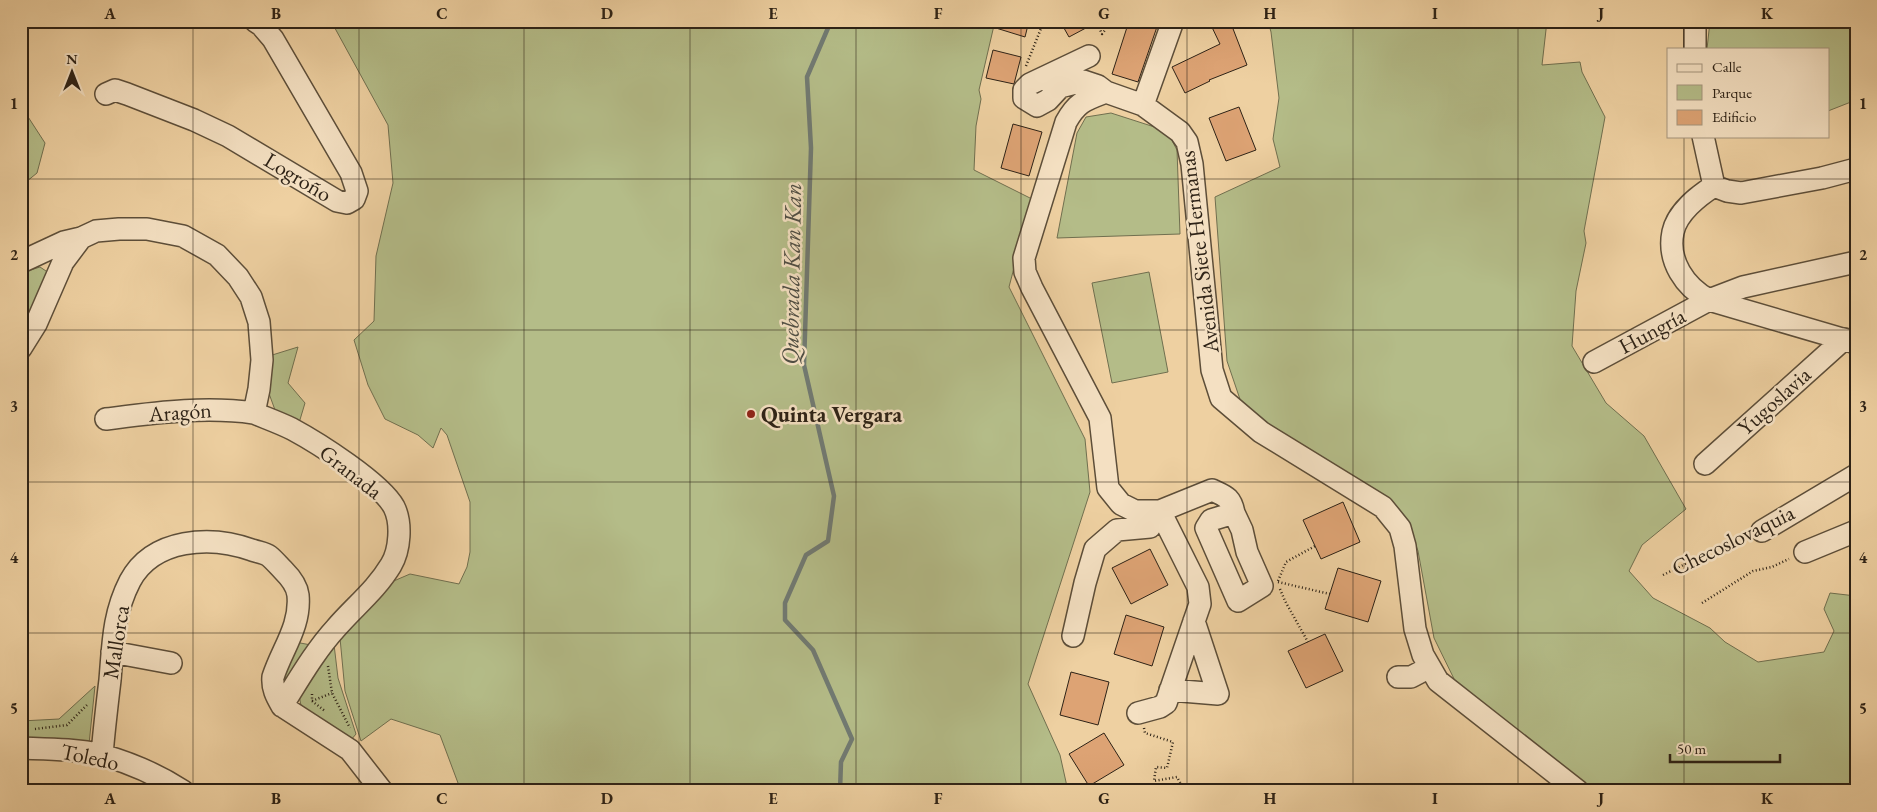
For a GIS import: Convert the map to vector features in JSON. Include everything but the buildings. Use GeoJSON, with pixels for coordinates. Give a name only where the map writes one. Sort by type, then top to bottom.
{"type":"FeatureCollection","features":[{"type":"Feature","properties":{"kind":"street","name":"Logroño"},"geometry":{"type":"LineString","coordinates":[[106,94],[115,90],[194,120],[228,136],[337,201],[347,203],[354,200],[357,191],[351,173],[273,40],[261,25],[255,21]]}},
{"type":"Feature","properties":{"kind":"street"},"geometry":{"type":"LineString","coordinates":[[1143,105],[1172,21]]}},
{"type":"Feature","properties":{"kind":"street"},"geometry":{"type":"LineString","coordinates":[[1695,21],[1695,48]]}},
{"type":"Feature","properties":{"kind":"street","name":"Avenida Siete Hermanas"},"geometry":{"type":"LineString","coordinates":[[1089,56],[1030,84],[1024,90],[1024,98],[1037,106],[1048,100],[1060,87],[1083,81],[1098,86],[1106,92],[1143,105],[1180,132],[1187,142],[1192,164],[1212,370],[1221,398],[1261,432],[1383,507],[1400,528],[1406,546],[1415,629],[1423,655],[1438,681],[1567,787]]}},
{"type":"Feature","properties":{"kind":"street"},"geometry":{"type":"LineString","coordinates":[[1106,92],[1082,102],[1073,109],[1066,122],[1024,258],[1025,272],[1100,418],[1108,488],[1121,504],[1135,510],[1160,511],[1212,490],[1228,498],[1233,504],[1247,552],[1270,584],[1238,601],[1206,528],[1211,520],[1234,512]]}},
{"type":"Feature","properties":{"kind":"street"},"geometry":{"type":"LineString","coordinates":[[1703,138],[1714,186]]}},
{"type":"Feature","properties":{"kind":"street"},"geometry":{"type":"LineString","coordinates":[[1714,186],[1727,191],[1741,193],[1822,178],[1856,169]]}},
{"type":"Feature","properties":{"kind":"street"},"geometry":{"type":"LineString","coordinates":[[1714,186],[1701,194],[1686,209],[1673,232],[1672,257],[1684,280],[1700,295],[1709,300],[1850,341]]}},
{"type":"Feature","properties":{"kind":"street"},"geometry":{"type":"LineString","coordinates":[[26,260],[64,242],[81,238],[96,231],[147,229],[183,236],[216,255],[238,277],[251,297],[259,322],[262,360],[260,389],[254,413]]}},
{"type":"Feature","properties":{"kind":"street"},"geometry":{"type":"LineString","coordinates":[[21,348],[28,324],[63,262],[81,238]]}},
{"type":"Feature","properties":{"kind":"street"},"geometry":{"type":"LineString","coordinates":[[26,260],[46,259],[58,272]]}},
{"type":"Feature","properties":{"kind":"street","name":"Hungría"},"geometry":{"type":"LineString","coordinates":[[1594,362],[1709,300],[1743,287],[1856,262]]}},
{"type":"Feature","properties":{"kind":"street","name":"Yugoslavia"},"geometry":{"type":"LineString","coordinates":[[1705,464],[1850,341]]}},
{"type":"Feature","properties":{"kind":"street","name":"Aragón"},"geometry":{"type":"LineString","coordinates":[[106,419],[151,413],[225,409],[254,413]]}},
{"type":"Feature","properties":{"kind":"street","name":"Granada"},"geometry":{"type":"LineString","coordinates":[[254,413],[292,429],[363,476],[394,507],[401,531],[392,564],[371,592],[325,640],[282,706]]}},
{"type":"Feature","properties":{"kind":"street","name":"Checoslovaquia"},"geometry":{"type":"LineString","coordinates":[[1762,531],[1856,475]]}},
{"type":"Feature","properties":{"kind":"street"},"geometry":{"type":"LineString","coordinates":[[1138,713],[1160,707],[1166,703],[1200,604],[1198,587],[1160,511]]}},
{"type":"Feature","properties":{"kind":"street"},"geometry":{"type":"LineString","coordinates":[[1073,636],[1095,548],[1117,530],[1150,528],[1160,511]]}},
{"type":"Feature","properties":{"kind":"street"},"geometry":{"type":"LineString","coordinates":[[1804,552],[1856,531]]}},
{"type":"Feature","properties":{"kind":"street","name":"Mallorca"},"geometry":{"type":"LineString","coordinates":[[102,755],[117,610],[131,579],[142,565],[172,546],[196,541],[218,541],[244,547],[269,556],[289,576],[298,592],[298,614],[272,684],[282,706]]}},
{"type":"Feature","properties":{"kind":"street"},"geometry":{"type":"LineString","coordinates":[[1170,690],[1218,694],[1194,620]]}},
{"type":"Feature","properties":{"kind":"street"},"geometry":{"type":"LineString","coordinates":[[112,652],[171,663]]}},
{"type":"Feature","properties":{"kind":"street"},"geometry":{"type":"LineString","coordinates":[[1398,677],[1411,677],[1430,667]]}},
{"type":"Feature","properties":{"kind":"street"},"geometry":{"type":"LineString","coordinates":[[282,706],[350,750],[382,791]]}},
{"type":"Feature","properties":{"kind":"street","name":"Toledo"},"geometry":{"type":"LineString","coordinates":[[21,748],[65,750],[102,755],[158,775],[183,791]]}},
{"type":"Feature","properties":{"kind":"path"},"geometry":{"type":"LineString","coordinates":[[1026,67],[1044,21]]}},
{"type":"Feature","properties":{"kind":"path"},"geometry":{"type":"LineString","coordinates":[[1096,21],[1102,34],[1105,30],[1106,21]]}},
{"type":"Feature","properties":{"kind":"path"},"geometry":{"type":"LineString","coordinates":[[1029,23],[1042,25]]}},
{"type":"Feature","properties":{"kind":"path","name":"Checoslovaquia"},"geometry":{"type":"LineString","coordinates":[[1663,575],[1753,530],[1762,531]]}},
{"type":"Feature","properties":{"kind":"path"},"geometry":{"type":"LineString","coordinates":[[1270,584],[1286,562],[1315,546]]}},
{"type":"Feature","properties":{"kind":"path"},"geometry":{"type":"LineString","coordinates":[[1702,603],[1753,571],[1772,567],[1804,552]]}},
{"type":"Feature","properties":{"kind":"path"},"geometry":{"type":"LineString","coordinates":[[1270,584],[1330,594]]}},
{"type":"Feature","properties":{"kind":"path"},"geometry":{"type":"LineString","coordinates":[[1270,584],[1284,601],[1308,642]]}},
{"type":"Feature","properties":{"kind":"path"},"geometry":{"type":"LineString","coordinates":[[324,666],[328,661],[332,693],[351,729],[350,750]]}},
{"type":"Feature","properties":{"kind":"path"},"geometry":{"type":"LineString","coordinates":[[313,688],[312,701],[332,693]]}},
{"type":"Feature","properties":{"kind":"path"},"geometry":{"type":"LineString","coordinates":[[35,729],[67,725],[88,704]]}},
{"type":"Feature","properties":{"kind":"path"},"geometry":{"type":"LineString","coordinates":[[1138,713],[1146,733],[1173,742],[1167,768],[1156,767],[1154,781],[1177,777],[1182,786],[1167,791]]}},
{"type":"Feature","properties":{"kind":"green space","name":"Quinta Vergara"},"geometry":{"type":"Polygon","coordinates":[[[331,21],[995,21],[979,90],[981,99],[976,126],[974,170],[1032,199],[1009,287],[1085,439],[1090,492],[1028,684],[1060,755],[1068,791],[461,791],[440,735],[391,719],[361,741],[345,691],[340,638],[375,589],[410,574],[459,584],[467,567],[470,552],[470,502],[447,435],[441,428],[433,448],[418,435],[385,419],[368,385],[354,340],[374,321],[376,256],[393,183],[388,125],[331,21]]]}},
{"type":"Feature","properties":{"kind":"green space"},"geometry":{"type":"Polygon","coordinates":[[[1268,21],[1547,21],[1542,65],[1580,62],[1582,72],[1605,117],[1584,231],[1586,243],[1576,291],[1572,346],[1606,403],[1644,436],[1686,509],[1642,545],[1629,571],[1653,598],[1710,628],[1725,642],[1758,662],[1824,652],[1834,631],[1824,609],[1830,593],[1856,596],[1856,791],[1590,791],[1458,687],[1434,638],[1418,551],[1410,529],[1245,414],[1227,361],[1215,197],[1280,167],[1273,139],[1279,98],[1268,21]]]}},
{"type":"Feature","properties":{"kind":"green space"},"geometry":{"type":"Polygon","coordinates":[[[1710,21],[1848,21],[1856,48],[1856,100],[1830,110],[1830,48],[1707,48],[1710,21]]]}},
{"type":"Feature","properties":{"kind":"green space"},"geometry":{"type":"Polygon","coordinates":[[[21,106],[45,143],[37,173],[21,186],[21,106]]]}},
{"type":"Feature","properties":{"kind":"green space"},"geometry":{"type":"Polygon","coordinates":[[[1111,113],[1167,131],[1177,150],[1180,234],[1057,238],[1077,133],[1086,117],[1111,113]]]}},
{"type":"Feature","properties":{"kind":"green space"},"geometry":{"type":"Polygon","coordinates":[[[40,267],[49,273],[30,317],[21,316],[21,273],[40,267]]]}},
{"type":"Feature","properties":{"kind":"green space"},"geometry":{"type":"Polygon","coordinates":[[[1149,272],[1168,372],[1112,383],[1092,283],[1149,272]]]}},
{"type":"Feature","properties":{"kind":"green space"},"geometry":{"type":"Polygon","coordinates":[[[298,347],[288,383],[305,403],[299,423],[275,410],[267,388],[269,356],[298,347]]]}},
{"type":"Feature","properties":{"kind":"green space"},"geometry":{"type":"Polygon","coordinates":[[[333,636],[338,678],[356,734],[351,740],[302,711],[299,695],[333,636]]]}},
{"type":"Feature","properties":{"kind":"green space"},"geometry":{"type":"Polygon","coordinates":[[[295,642],[311,645],[286,686],[279,686],[295,642]]]}},
{"type":"Feature","properties":{"kind":"green space"},"geometry":{"type":"Polygon","coordinates":[[[95,686],[89,744],[21,743],[21,721],[59,719],[95,686]]]}},
{"type":"Feature","properties":{"kind":"waterway","name":"Quebrada Kan Kan"},"geometry":{"type":"LineString","coordinates":[[831,21],[807,77],[811,148],[804,365],[834,496],[828,541],[806,555],[785,603],[785,620],[813,650],[852,739],[841,762],[840,791]]}},
{"type":"Feature","properties":{"kind":"place","name":"Quinta Vergara"},"geometry":{"type":"Point","coordinates":[751,414]}}]}
